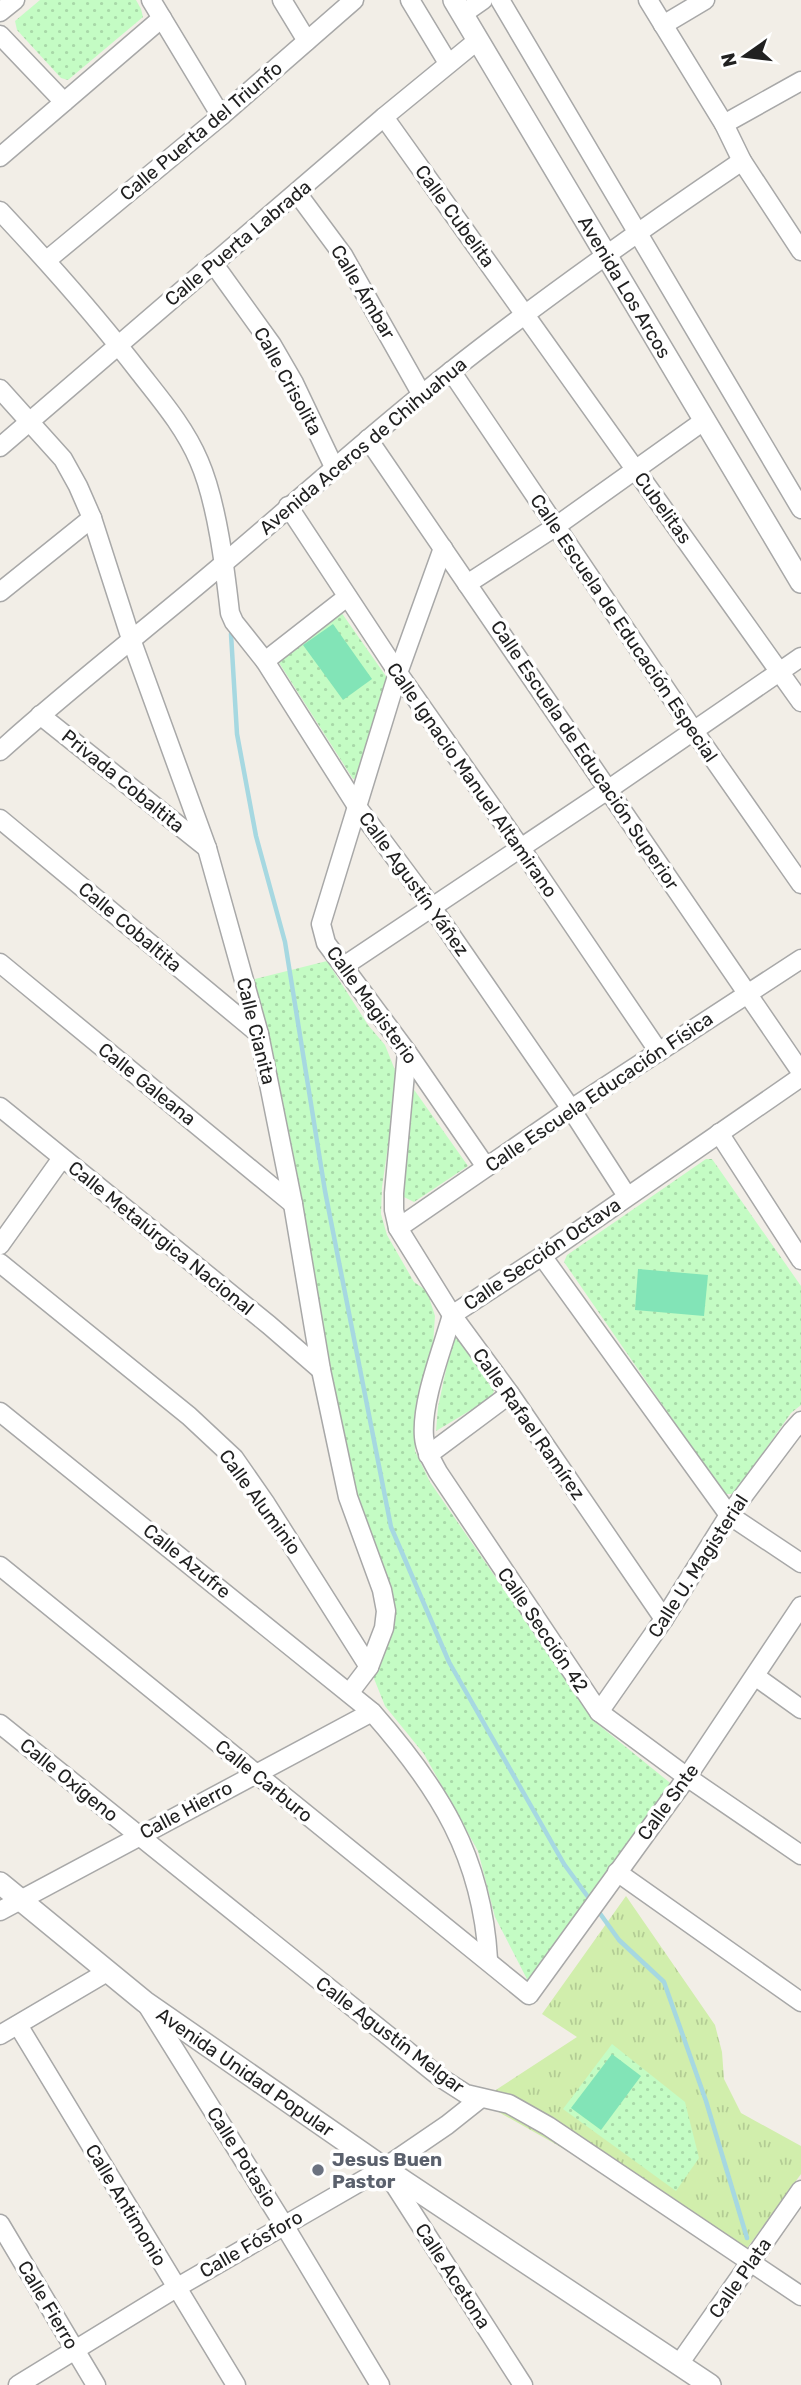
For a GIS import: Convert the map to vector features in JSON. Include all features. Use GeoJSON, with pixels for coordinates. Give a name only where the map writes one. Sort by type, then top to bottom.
{"type":"FeatureCollection","features":[{"type":"Feature","properties":{"kind":"street"},"geometry":{"type":"LineString","coordinates":[[0,12],[15,0]]}},
{"type":"Feature","properties":{"kind":"street"},"geometry":{"type":"LineString","coordinates":[[152,0],[221,116]]}},
{"type":"Feature","properties":{"kind":"street"},"geometry":{"type":"LineString","coordinates":[[282,0],[307,41]]}},
{"type":"Feature","properties":{"kind":"street","name":"Calle Puerta del Triunfo"},"geometry":{"type":"LineString","coordinates":[[47,260],[221,116],[354,0]]}},
{"type":"Feature","properties":{"kind":"street"},"geometry":{"type":"LineString","coordinates":[[410,0],[448,63]]}},
{"type":"Feature","properties":{"kind":"street"},"geometry":{"type":"LineString","coordinates":[[459,7],[483,0]]}},
{"type":"Feature","properties":{"kind":"street"},"geometry":{"type":"LineString","coordinates":[[500,0],[801,509]]}},
{"type":"Feature","properties":{"kind":"street"},"geometry":{"type":"LineString","coordinates":[[648,0],[724,124],[742,161],[794,223],[801,251]]}},
{"type":"Feature","properties":{"kind":"street"},"geometry":{"type":"LineString","coordinates":[[663,25],[705,0]]}},
{"type":"Feature","properties":{"kind":"street","name":"Avenida Los Arcos"},"geometry":{"type":"LineString","coordinates":[[459,7],[800,576]]}},
{"type":"Feature","properties":{"kind":"street"},"geometry":{"type":"LineString","coordinates":[[0,157],[162,18]]}},
{"type":"Feature","properties":{"kind":"street"},"geometry":{"type":"LineString","coordinates":[[0,35],[64,102]]}},
{"type":"Feature","properties":{"kind":"street","name":"Calle Puerta Labrada"},"geometry":{"type":"LineString","coordinates":[[0,447],[384,117],[478,40]]}},
{"type":"Feature","properties":{"kind":"street"},"geometry":{"type":"LineString","coordinates":[[724,124],[801,80]]}},
{"type":"Feature","properties":{"kind":"street","name":"Calle Cubelita"},"geometry":{"type":"LineString","coordinates":[[384,117],[525,314]]}},
{"type":"Feature","properties":{"kind":"street","name":"Avenida Aceros de Chihuahua"},"geometry":{"type":"LineString","coordinates":[[0,751],[451,371],[606,254],[742,161]]}},
{"type":"Feature","properties":{"kind":"street","name":"Calle Ámbar"},"geometry":{"type":"LineString","coordinates":[[298,193],[343,255],[422,395]]}},
{"type":"Feature","properties":{"kind":"street","name":"Calle Agustín Yáñez"},"geometry":{"type":"LineString","coordinates":[[0,211],[47,260],[178,422],[200,462],[211,500],[230,613],[234,622],[265,661],[358,808],[431,906],[571,1109],[627,1196]]}},
{"type":"Feature","properties":{"kind":"street","name":"Calle Crisolita"},"geometry":{"type":"LineString","coordinates":[[213,263],[272,345],[294,383],[334,467]]}},
{"type":"Feature","properties":{"kind":"street","name":"Cubelitas"},"geometry":{"type":"LineString","coordinates":[[525,314],[801,702]]}},
{"type":"Feature","properties":{"kind":"street","name":"Calle Escuela de Educación Especial"},"geometry":{"type":"LineString","coordinates":[[451,371],[694,731],[801,884]]}},
{"type":"Feature","properties":{"kind":"street","name":"Calle Cianita"},"geometry":{"type":"LineString","coordinates":[[0,389],[63,459],[78,486],[92,518],[131,639],[206,848],[259,1034],[293,1204],[321,1370],[348,1497],[382,1590],[386,1611],[384,1628],[369,1667]]}},
{"type":"Feature","properties":{"kind":"street"},"geometry":{"type":"LineString","coordinates":[[467,583],[555,527],[705,420]]}},
{"type":"Feature","properties":{"kind":"street","name":"Calle Escuela de Educación Superior"},"geometry":{"type":"LineString","coordinates":[[368,439],[801,1075]]}},
{"type":"Feature","properties":{"kind":"street","name":"Calle Ignacio Manuel Altamirano"},"geometry":{"type":"LineString","coordinates":[[288,506],[398,673],[659,1052]]}},
{"type":"Feature","properties":{"kind":"street"},"geometry":{"type":"LineString","coordinates":[[0,592],[92,518]]}},
{"type":"Feature","properties":{"kind":"street","name":"Calle Magisterio"},"geometry":{"type":"LineString","coordinates":[[443,548],[398,673],[358,808],[324,907],[321,925],[326,943],[407,1052],[486,1167]]}},
{"type":"Feature","properties":{"kind":"street"},"geometry":{"type":"LineString","coordinates":[[265,661],[347,597]]}},
{"type":"Feature","properties":{"kind":"street"},"geometry":{"type":"LineString","coordinates":[[344,966],[801,657]]}},
{"type":"Feature","properties":{"kind":"street","name":"Privada Cobaltita"},"geometry":{"type":"LineString","coordinates":[[40,715],[206,848]]}},
{"type":"Feature","properties":{"kind":"street","name":"Calle Cobaltita"},"geometry":{"type":"LineString","coordinates":[[0,819],[259,1034]]}},
{"type":"Feature","properties":{"kind":"street","name":"Calle Escuela Educación Física"},"geometry":{"type":"LineString","coordinates":[[398,1228],[571,1109],[801,959]]}},
{"type":"Feature","properties":{"kind":"street","name":"Calle Galeana"},"geometry":{"type":"LineString","coordinates":[[0,963],[293,1204]]}},
{"type":"Feature","properties":{"kind":"street"},"geometry":{"type":"LineString","coordinates":[[398,1228],[394,1194],[407,1052]]}},
{"type":"Feature","properties":{"kind":"street","name":"Calle Sección Octava"},"geometry":{"type":"LineString","coordinates":[[428,1455],[424,1438],[424,1414],[452,1315],[542,1256],[801,1075]]}},
{"type":"Feature","properties":{"kind":"street","name":"Calle Metalúrgica Nacional"},"geometry":{"type":"LineString","coordinates":[[0,1107],[321,1370]]}},
{"type":"Feature","properties":{"kind":"street"},"geometry":{"type":"LineString","coordinates":[[719,1133],[801,1260]]}},
{"type":"Feature","properties":{"kind":"street"},"geometry":{"type":"LineString","coordinates":[[0,1245],[62,1158]]}},
{"type":"Feature","properties":{"kind":"street","name":"Calle Rafael Ramírez"},"geometry":{"type":"LineString","coordinates":[[398,1228],[452,1315],[510,1394],[664,1619]]}},
{"type":"Feature","properties":{"kind":"street"},"geometry":{"type":"LineString","coordinates":[[542,1256],[729,1516],[801,1563]]}},
{"type":"Feature","properties":{"kind":"street","name":"Calle Aluminio"},"geometry":{"type":"LineString","coordinates":[[0,1263],[189,1416],[234,1458],[369,1667]]}},
{"type":"Feature","properties":{"kind":"street"},"geometry":{"type":"LineString","coordinates":[[428,1455],[510,1394]]}},
{"type":"Feature","properties":{"kind":"street","name":"Calle Azufre"},"geometry":{"type":"LineString","coordinates":[[0,1412],[372,1712],[419,1769],[441,1803],[467,1854],[481,1899],[488,1959]]}},
{"type":"Feature","properties":{"kind":"street","name":"Calle U. Magisterial"},"geometry":{"type":"LineString","coordinates":[[598,1712],[664,1619],[729,1516],[801,1422]]}},
{"type":"Feature","properties":{"kind":"street","name":"Calle Sección 42"},"geometry":{"type":"LineString","coordinates":[[428,1455],[598,1712],[801,1855]]}},
{"type":"Feature","properties":{"kind":"street","name":"Calle Carburo"},"geometry":{"type":"LineString","coordinates":[[0,1566],[488,1959],[529,1995]]}},
{"type":"Feature","properties":{"kind":"street","name":"Calle Snte"},"geometry":{"type":"LineString","coordinates":[[529,1995],[687,1777],[801,1606]]}},
{"type":"Feature","properties":{"kind":"street"},"geometry":{"type":"LineString","coordinates":[[350,1692],[369,1667]]}},
{"type":"Feature","properties":{"kind":"street"},"geometry":{"type":"LineString","coordinates":[[755,1676],[801,1709]]}},
{"type":"Feature","properties":{"kind":"street","name":"Calle Hierro"},"geometry":{"type":"LineString","coordinates":[[0,1911],[372,1712]]}},
{"type":"Feature","properties":{"kind":"street","name":"Calle Oxígeno"},"geometry":{"type":"LineString","coordinates":[[0,1724],[137,1836]]}},
{"type":"Feature","properties":{"kind":"street","name":"Calle Agustín Melgar"},"geometry":{"type":"LineString","coordinates":[[137,1836],[441,2078],[466,2094],[509,2104],[548,2126],[801,2295]]}},
{"type":"Feature","properties":{"kind":"street"},"geometry":{"type":"LineString","coordinates":[[617,1872],[801,2002]]}},
{"type":"Feature","properties":{"kind":"street","name":"Avenida Unidad Popular"},"geometry":{"type":"LineString","coordinates":[[0,1883],[145,2002],[384,2168],[709,2385]]}},
{"type":"Feature","properties":{"kind":"street"},"geometry":{"type":"LineString","coordinates":[[0,2035],[107,1972]]}},
{"type":"Feature","properties":{"kind":"street","name":"Calle Potasio"},"geometry":{"type":"LineString","coordinates":[[145,2002],[380,2385]]}},
{"type":"Feature","properties":{"kind":"street","name":"Calle Antimonio"},"geometry":{"type":"LineString","coordinates":[[18,2025],[236,2385]]}},
{"type":"Feature","properties":{"kind":"street","name":"Calle Fósforo"},"geometry":{"type":"LineString","coordinates":[[18,2385],[176,2288],[384,2168],[481,2098]]}},
{"type":"Feature","properties":{"kind":"street","name":"Calle Acetona"},"geometry":{"type":"LineString","coordinates":[[384,2168],[523,2385]]}},
{"type":"Feature","properties":{"kind":"street","name":"Calle Plata"},"geometry":{"type":"LineString","coordinates":[[679,2364],[801,2190]]}},
{"type":"Feature","properties":{"kind":"street","name":"Calle Fierro"},"geometry":{"type":"LineString","coordinates":[[0,2224],[96,2385]]}},
{"type":"Feature","properties":{"kind":"green space"},"geometry":{"type":"Polygon","coordinates":[[[40,0],[136,0],[143,17],[68,80],[61,78],[17,30],[15,21],[40,0]]]}},
{"type":"Feature","properties":{"kind":"green space"},"geometry":{"type":"Polygon","coordinates":[[[341,612],[390,682],[360,778],[353,779],[276,658],[341,612]]]}},
{"type":"Feature","properties":{"kind":"green space"},"geometry":{"type":"Polygon","coordinates":[[[333,624],[372,679],[343,700],[303,645],[333,624]]]}},
{"type":"Feature","properties":{"kind":"green space"},"geometry":{"type":"Polygon","coordinates":[[[327,961],[368,1025],[385,1045],[395,1070],[396,1091],[382,1187],[381,1214],[387,1235],[414,1282],[427,1291],[435,1316],[433,1344],[414,1416],[415,1451],[430,1482],[595,1722],[674,1786],[529,1983],[495,1917],[478,1851],[424,1754],[385,1706],[373,1676],[392,1631],[350,1493],[251,980],[327,961]]]}},
{"type":"Feature","properties":{"kind":"green space"},"geometry":{"type":"Polygon","coordinates":[[[410,1084],[468,1166],[414,1202],[404,1197],[410,1084]]]}},
{"type":"Feature","properties":{"kind":"green space"},"geometry":{"type":"Polygon","coordinates":[[[706,1159],[712,1159],[801,1286],[801,1405],[791,1413],[734,1494],[724,1494],[564,1262],[567,1255],[706,1159]]]}},
{"type":"Feature","properties":{"kind":"green space"},"geometry":{"type":"Polygon","coordinates":[[[638,1269],[708,1275],[704,1316],[635,1310],[638,1269]]]}},
{"type":"Feature","properties":{"kind":"green space"},"geometry":{"type":"Polygon","coordinates":[[[454,1333],[494,1391],[491,1398],[436,1431],[438,1407],[454,1333]]]}},
{"type":"Feature","properties":{"kind":"green space"},"geometry":{"type":"Polygon","coordinates":[[[626,1896],[715,2025],[722,2052],[724,2079],[741,2113],[801,2146],[801,2174],[745,2251],[479,2101],[577,2037],[542,2014],[626,1896]]]}},
{"type":"Feature","properties":{"kind":"green space"},"geometry":{"type":"Polygon","coordinates":[[[612,2044],[685,2102],[699,2158],[676,2191],[563,2109],[612,2044]]]}},
{"type":"Feature","properties":{"kind":"green space"},"geometry":{"type":"Polygon","coordinates":[[[612,2054],[641,2076],[601,2130],[571,2108],[612,2054]]]}},
{"type":"Feature","properties":{"kind":"waterway"},"geometry":{"type":"LineString","coordinates":[[231,634],[237,734],[256,836],[285,942],[325,1191],[391,1527],[449,1662],[564,1864],[591,1901]]}},
{"type":"Feature","properties":{"kind":"waterway"},"geometry":{"type":"LineString","coordinates":[[596,1908],[619,1940],[664,1982],[706,2101],[747,2238]]}},
{"type":"Feature","properties":{"kind":"place","name":"Jesus Buen Pastor"},"geometry":{"type":"Point","coordinates":[318,2170]}}]}
